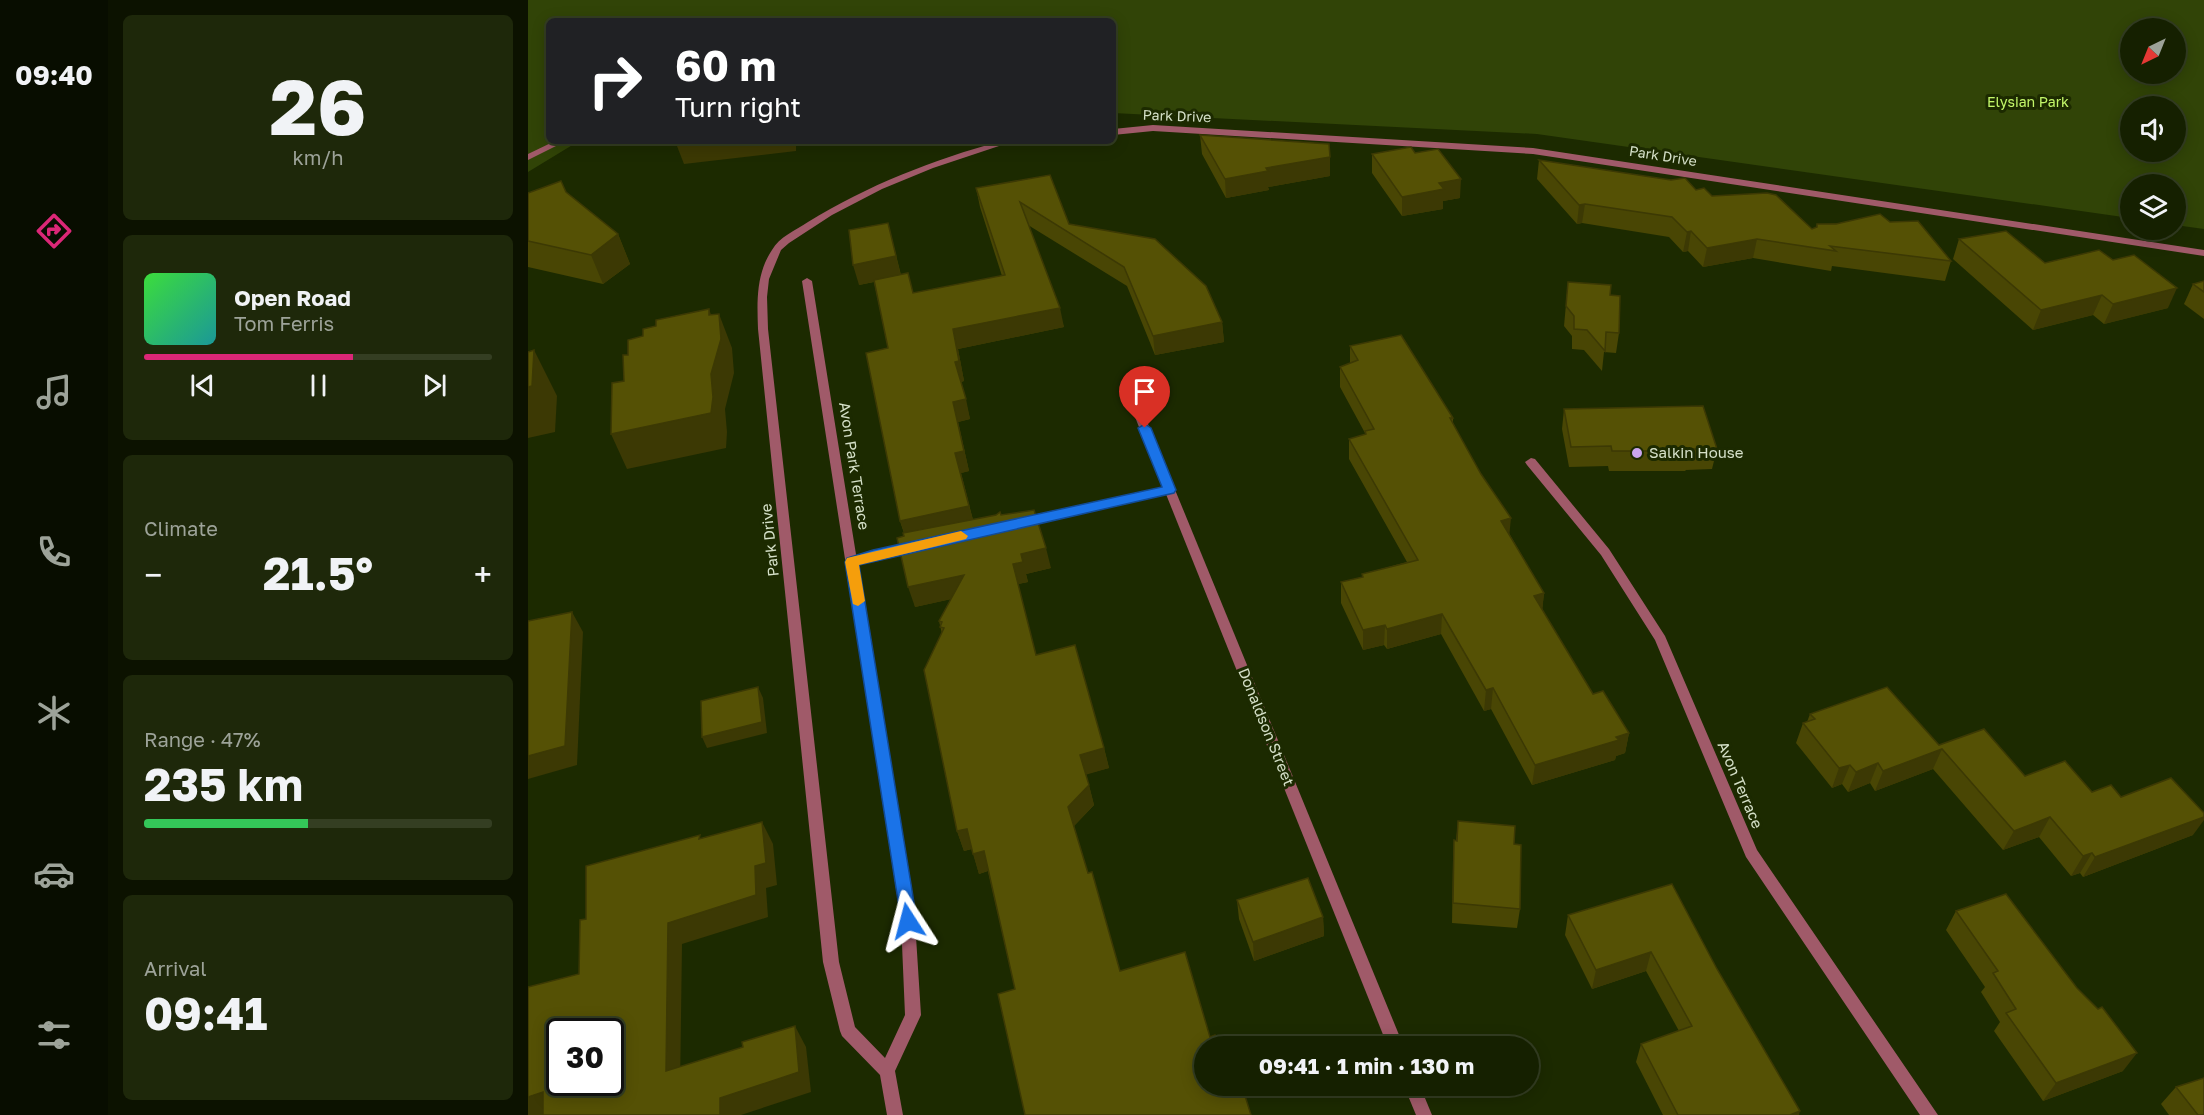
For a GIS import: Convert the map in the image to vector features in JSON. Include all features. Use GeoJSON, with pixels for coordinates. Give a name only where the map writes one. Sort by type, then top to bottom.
{"type":"FeatureCollection","features":[{"type":"Feature","properties":{"kind":"street","name":"Park Drive"},"geometry":{"type":"LineString","coordinates":[[1116,132],[1153,129],[1533,150],[2204,253]]}},
{"type":"Feature","properties":{"kind":"street"},"geometry":{"type":"LineString","coordinates":[[528,157],[556,144]]}},
{"type":"Feature","properties":{"kind":"street","name":"Park Drive"},"geometry":{"type":"LineString","coordinates":[[888,1071],[848,1031],[831,962],[763,329],[762,280],[777,247],[836,208],[898,177],[954,156],[999,144]]}},
{"type":"Feature","properties":{"kind":"street","name":"Avon Park Terrace"},"geometry":{"type":"LineString","coordinates":[[807,281],[908,921],[913,1015],[888,1071]]}},
{"type":"Feature","properties":{"kind":"street","name":"Donaldson Street"},"geometry":{"type":"LineString","coordinates":[[1137,407],[1392,1036]]}},
{"type":"Feature","properties":{"kind":"street","name":"Avon Terrace"},"geometry":{"type":"LineString","coordinates":[[1531,462],[1605,552],[1661,639],[1750,853],[1930,1115]]}},
{"type":"Feature","properties":{"kind":"street"},"geometry":{"type":"LineString","coordinates":[[1012,524],[1169,490]]}},
{"type":"Feature","properties":{"kind":"street"},"geometry":{"type":"LineString","coordinates":[[852,562],[931,542]]}},
{"type":"Feature","properties":{"kind":"street"},"geometry":{"type":"LineString","coordinates":[[888,1071],[895,1115]]}},
{"type":"Feature","properties":{"kind":"street"},"geometry":{"type":"LineString","coordinates":[[1416,1096],[1424,1115]]}},
{"type":"Feature","properties":{"kind":"green space","name":"Elysian Park"},"geometry":{"type":"Polygon","coordinates":[[[528,0],[2204,0],[2204,229],[2186,227],[2186,174],[2120,174],[2120,217],[1537,134],[1116,113],[1116,18],[546,18],[546,144],[574,144],[528,172],[528,0]]]}},
{"type":"Feature","properties":{"kind":"building"},"geometry":{"type":"Polygon","coordinates":[[[1200,135],[1329,144],[1330,157],[1266,168],[1268,171],[1225,179],[1200,135]]]}},
{"type":"Feature","properties":{"kind":"building"},"geometry":{"type":"Polygon","coordinates":[[[1411,147],[1415,153],[1438,149],[1461,179],[1439,183],[1444,189],[1402,197],[1372,154],[1411,147]]]}},
{"type":"Feature","properties":{"kind":"building"},"geometry":{"type":"Polygon","coordinates":[[[1539,160],[1671,180],[1685,178],[1696,190],[1704,188],[1712,196],[1767,193],[1776,195],[1812,229],[1817,227],[1817,224],[1836,224],[1880,214],[1890,222],[1918,221],[1951,261],[1830,246],[1836,251],[1757,239],[1707,248],[1691,231],[1687,232],[1672,217],[1579,205],[1539,160]]]}},
{"type":"Feature","properties":{"kind":"building"},"geometry":{"type":"Polygon","coordinates":[[[1050,175],[1069,224],[1155,239],[1206,286],[1222,322],[1153,336],[1124,267],[1020,202],[1060,308],[953,329],[959,361],[955,362],[966,399],[953,402],[964,451],[955,453],[969,506],[900,521],[866,353],[888,348],[874,280],[908,273],[913,293],[1005,275],[976,188],[1050,175]]]}},
{"type":"Feature","properties":{"kind":"building"},"geometry":{"type":"Polygon","coordinates":[[[561,181],[566,192],[618,234],[591,255],[528,241],[528,193],[561,181]]]}},
{"type":"Feature","properties":{"kind":"building"},"geometry":{"type":"Polygon","coordinates":[[[888,223],[896,256],[853,265],[849,230],[888,223]]]}},
{"type":"Feature","properties":{"kind":"building"},"geometry":{"type":"Polygon","coordinates":[[[2006,231],[2045,263],[2099,250],[2113,260],[2134,255],[2177,288],[2113,304],[2102,295],[2041,310],[1959,239],[2006,231]]]}},
{"type":"Feature","properties":{"kind":"building"},"geometry":{"type":"Polygon","coordinates":[[[2204,281],[2204,292],[2193,284],[2204,281]]]}},
{"type":"Feature","properties":{"kind":"building"},"geometry":{"type":"Polygon","coordinates":[[[1568,282],[1611,285],[1610,295],[1620,296],[1619,333],[1606,332],[1605,351],[1587,330],[1574,329],[1574,316],[1566,306],[1568,282]]]}},
{"type":"Feature","properties":{"kind":"building"},"geometry":{"type":"Polygon","coordinates":[[[709,309],[709,315],[719,314],[721,339],[711,374],[713,397],[711,413],[611,434],[612,383],[624,381],[623,355],[628,355],[628,340],[643,336],[643,329],[656,326],[656,320],[709,309]]]}},
{"type":"Feature","properties":{"kind":"building"},"geometry":{"type":"Polygon","coordinates":[[[1401,335],[1453,418],[1450,418],[1481,474],[1511,518],[1501,521],[1544,593],[1534,596],[1593,694],[1603,691],[1629,733],[1616,737],[1619,740],[1535,765],[1493,688],[1486,690],[1442,614],[1387,629],[1385,625],[1363,630],[1341,582],[1363,577],[1362,574],[1418,560],[1349,439],[1374,429],[1340,367],[1358,360],[1350,346],[1401,335]]]}},
{"type":"Feature","properties":{"kind":"building"},"geometry":{"type":"Polygon","coordinates":[[[534,350],[532,386],[528,387],[528,352],[534,350]]]}},
{"type":"Feature","properties":{"kind":"building"},"geometry":{"type":"Polygon","coordinates":[[[1703,406],[1717,449],[1612,451],[1611,446],[1571,447],[1564,409],[1703,406]]]}},
{"type":"Feature","properties":{"kind":"building"},"geometry":{"type":"Polygon","coordinates":[[[1034,510],[1046,548],[1021,554],[1023,562],[1013,564],[1036,655],[1075,645],[1104,748],[1080,755],[1089,785],[1068,807],[1088,873],[1092,872],[1120,971],[1185,952],[1210,1036],[1194,1036],[1194,1096],[1245,1096],[1251,1115],[1025,1115],[998,994],[1015,989],[984,851],[973,854],[967,829],[957,831],[924,670],[944,628],[940,627],[942,622],[939,621],[964,575],[908,587],[897,538],[904,536],[903,533],[996,515],[1000,512],[1001,515],[1034,510]]]}},
{"type":"Feature","properties":{"kind":"building"},"geometry":{"type":"Polygon","coordinates":[[[572,612],[565,746],[528,756],[528,621],[572,612]]]}},
{"type":"Feature","properties":{"kind":"building"},"geometry":{"type":"Polygon","coordinates":[[[758,687],[762,722],[702,737],[701,701],[758,687]]]}},
{"type":"Feature","properties":{"kind":"building"},"geometry":{"type":"Polygon","coordinates":[[[1887,687],[1939,745],[1984,729],[2025,776],[2065,761],[2092,792],[2111,785],[2121,797],[2171,778],[2204,813],[2204,817],[2095,857],[2092,853],[2083,856],[2050,817],[2014,831],[1942,749],[1883,771],[1878,763],[1856,772],[1850,765],[1839,768],[1803,723],[1815,719],[1810,714],[1887,687]]]}},
{"type":"Feature","properties":{"kind":"building"},"geometry":{"type":"Polygon","coordinates":[[[1458,821],[1515,826],[1514,844],[1521,845],[1520,909],[1453,903],[1454,840],[1457,841],[1458,821]]]}},
{"type":"Feature","properties":{"kind":"building"},"geometry":{"type":"Polygon","coordinates":[[[762,822],[766,863],[755,866],[756,895],[668,923],[666,1071],[743,1047],[742,1042],[795,1026],[799,1072],[720,1098],[720,1115],[543,1115],[543,1092],[528,1097],[528,987],[579,974],[580,920],[586,919],[586,866],[700,835],[699,839],[762,822]]]}},
{"type":"Feature","properties":{"kind":"building"},"geometry":{"type":"Polygon","coordinates":[[[1308,878],[1323,917],[1253,942],[1237,900],[1308,878]]]}},
{"type":"Feature","properties":{"kind":"building"},"geometry":{"type":"Polygon","coordinates":[[[1672,884],[1717,969],[1800,1111],[1790,1115],[1678,1115],[1641,1044],[1692,1026],[1651,952],[1596,970],[1568,915],[1672,884]]]}},
{"type":"Feature","properties":{"kind":"building"},"geometry":{"type":"Polygon","coordinates":[[[2006,894],[2077,988],[2098,1009],[2102,1007],[2137,1053],[2056,1083],[2006,1013],[2016,1009],[1993,973],[1998,971],[1956,911],[2006,894]]]}},
{"type":"Feature","properties":{"kind":"building"},"geometry":{"type":"Polygon","coordinates":[[[2204,1078],[2204,1115],[2198,1115],[2176,1087],[2204,1078]]]}},
{"type":"Feature","properties":{"kind":"slow traffic"},"geometry":{"type":"LineString","coordinates":[[858,601],[852,562],[873,555],[961,536]]}},
{"type":"Feature","properties":{"kind":"place","name":"Salkin House"},"geometry":{"type":"Point","coordinates":[1637,453]}},
{"type":"Feature","properties":{"kind":"route"},"geometry":{"type":"LineString","coordinates":[[908,921],[852,562],[873,555],[1169,490],[1145,428]]}}]}
